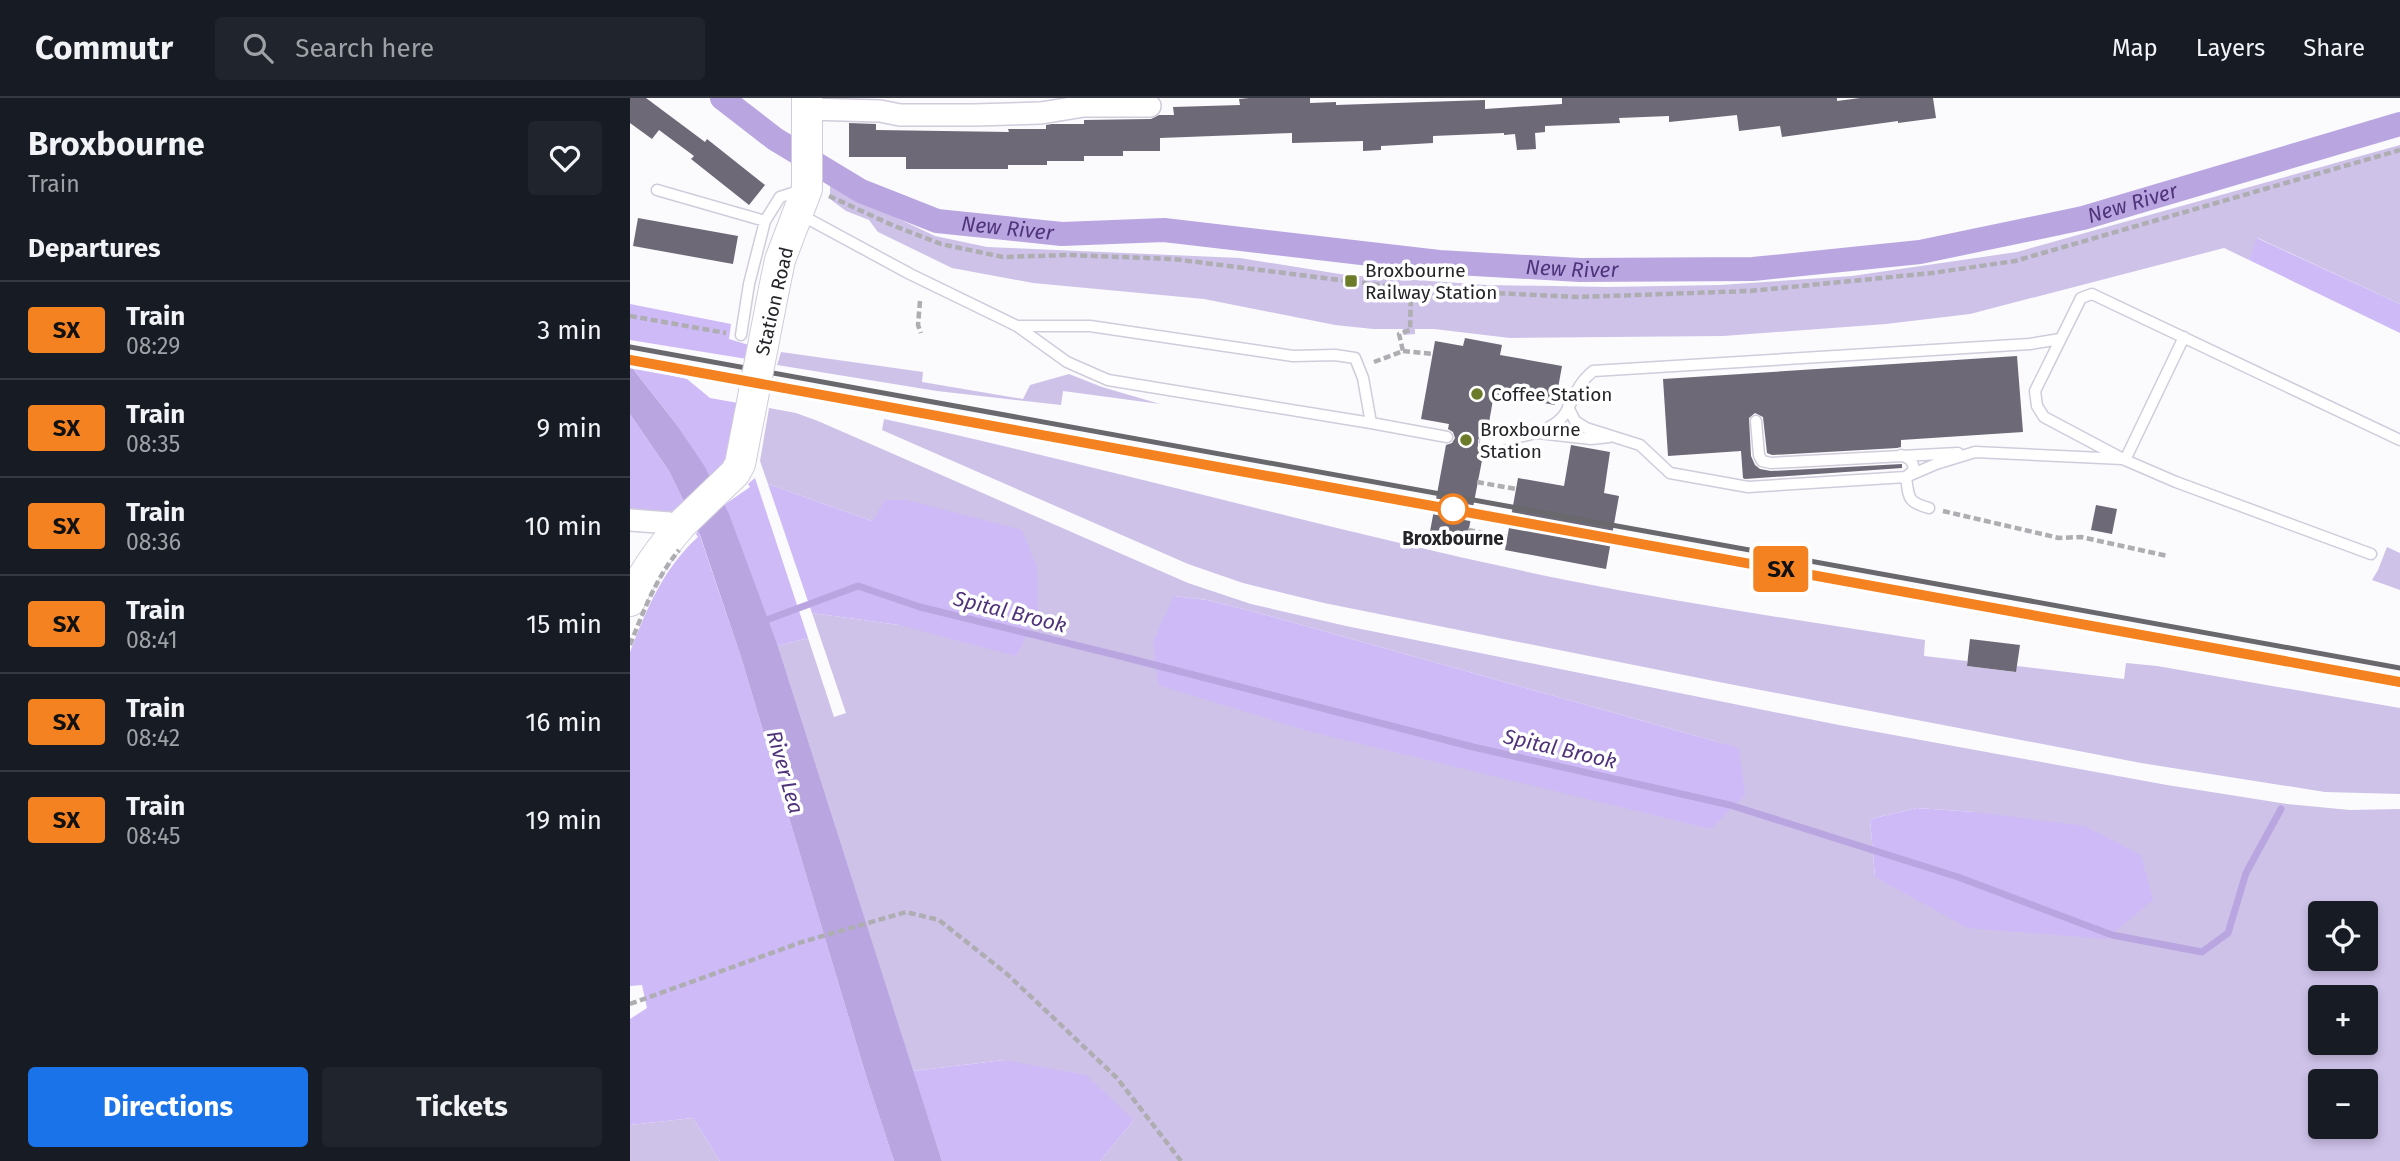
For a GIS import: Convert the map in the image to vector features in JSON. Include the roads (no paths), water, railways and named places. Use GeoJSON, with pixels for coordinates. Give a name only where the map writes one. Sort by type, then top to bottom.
{"type":"FeatureCollection","features":[{"type":"Feature","properties":{"kind":"main road","name":"Station Road"},"geometry":{"type":"LineString","coordinates":[[630,601],[655,556],[740,464],[780,260],[804,195],[808,145],[807,104]]}},
{"type":"Feature","properties":{"kind":"street"},"geometry":{"type":"LineString","coordinates":[[807,104],[880,111],[900,116],[1041,113],[1084,106],[1150,106]]}},
{"type":"Feature","properties":{"kind":"street"},"geometry":{"type":"LineString","coordinates":[[640,520],[682,524]]}},
{"type":"Feature","properties":{"kind":"lane"},"geometry":{"type":"LineString","coordinates":[[657,190],[765,221]]}},
{"type":"Feature","properties":{"kind":"lane"},"geometry":{"type":"LineString","coordinates":[[741,335],[765,221],[780,197],[804,195],[910,274],[1017,326],[1066,362],[1108,380],[1447,437]]}},
{"type":"Feature","properties":{"kind":"lane"},"geometry":{"type":"LineString","coordinates":[[2371,554],[2190,488],[2125,460],[2044,416],[2036,407],[2035,391],[2081,298],[2092,293],[2400,440]]}},
{"type":"Feature","properties":{"kind":"lane"},"geometry":{"type":"LineString","coordinates":[[1017,326],[1090,326],[1293,356],[1335,355],[1355,358],[1360,368],[1371,423]]}},
{"type":"Feature","properties":{"kind":"lane"},"geometry":{"type":"LineString","coordinates":[[2125,460],[2184,337]]}},
{"type":"Feature","properties":{"kind":"lane"},"geometry":{"type":"LineString","coordinates":[[1485,442],[1542,431],[1564,415],[1579,383],[1593,371],[2030,344],[2060,339]]}},
{"type":"Feature","properties":{"kind":"lane"},"geometry":{"type":"LineString","coordinates":[[1568,407],[1575,421],[1586,428],[1640,445],[1670,473],[1748,487],[1906,477],[1975,452]]}},
{"type":"Feature","properties":{"kind":"lane"},"geometry":{"type":"LineString","coordinates":[[1756,421],[1759,455],[1762,461],[1771,463],[1975,452],[2125,460]]}},
{"type":"Feature","properties":{"kind":"lane"},"geometry":{"type":"LineString","coordinates":[[1534,433],[1591,439],[1611,437]]}},
{"type":"Feature","properties":{"kind":"lane"},"geometry":{"type":"LineString","coordinates":[[1902,455],[1913,464],[1914,470],[1906,477]]}},
{"type":"Feature","properties":{"kind":"lane"},"geometry":{"type":"LineString","coordinates":[[1906,477],[1909,498],[1915,504],[1929,508]]}},
{"type":"Feature","properties":{"kind":"water","name":"River Lea"},"geometry":{"type":"Polygon","coordinates":[[[630,365],[677,425],[705,467],[729,514],[778,646],[942,1161],[894,1161],[741,657],[700,535],[669,471],[630,414],[630,365]]]}},
{"type":"Feature","properties":{"kind":"waterway","name":"New River"},"geometry":{"type":"LineString","coordinates":[[722,98],[775,139],[861,191],[937,221],[1062,234],[1164,230],[1439,262],[1580,270],[1753,269],[1920,252],[2083,218],[2400,124]]}},
{"type":"Feature","properties":{"kind":"waterway","name":"Spital Brook"},"geometry":{"type":"LineString","coordinates":[[761,622],[858,586],[920,607],[1473,747],[1730,805],[1958,877],[2112,935],[2202,952],[2228,933],[2246,873],[2281,809]]}},
{"type":"Feature","properties":{"kind":"railway"},"geometry":{"type":"LineString","coordinates":[[630,347],[2400,668]]}},
{"type":"Feature","properties":{"kind":"railway"},"geometry":{"type":"LineString","coordinates":[[630,360],[2400,682]]}},
{"type":"Feature","properties":{"kind":"train","name":"SX"},"geometry":{"type":"LineString","coordinates":[[630,360],[2400,682]]}},
{"type":"Feature","properties":{"kind":"place","name":"Broxbourne Railway Station"},"geometry":{"type":"Point","coordinates":[1351,281]}},
{"type":"Feature","properties":{"kind":"place","name":"Coffee Station"},"geometry":{"type":"Point","coordinates":[1477,394]}},
{"type":"Feature","properties":{"kind":"place","name":"Broxbourne Station"},"geometry":{"type":"Point","coordinates":[1466,440]}},
{"type":"Feature","properties":{"kind":"place","name":"Broxbourne"},"geometry":{"type":"Point","coordinates":[1453,509]}}]}
